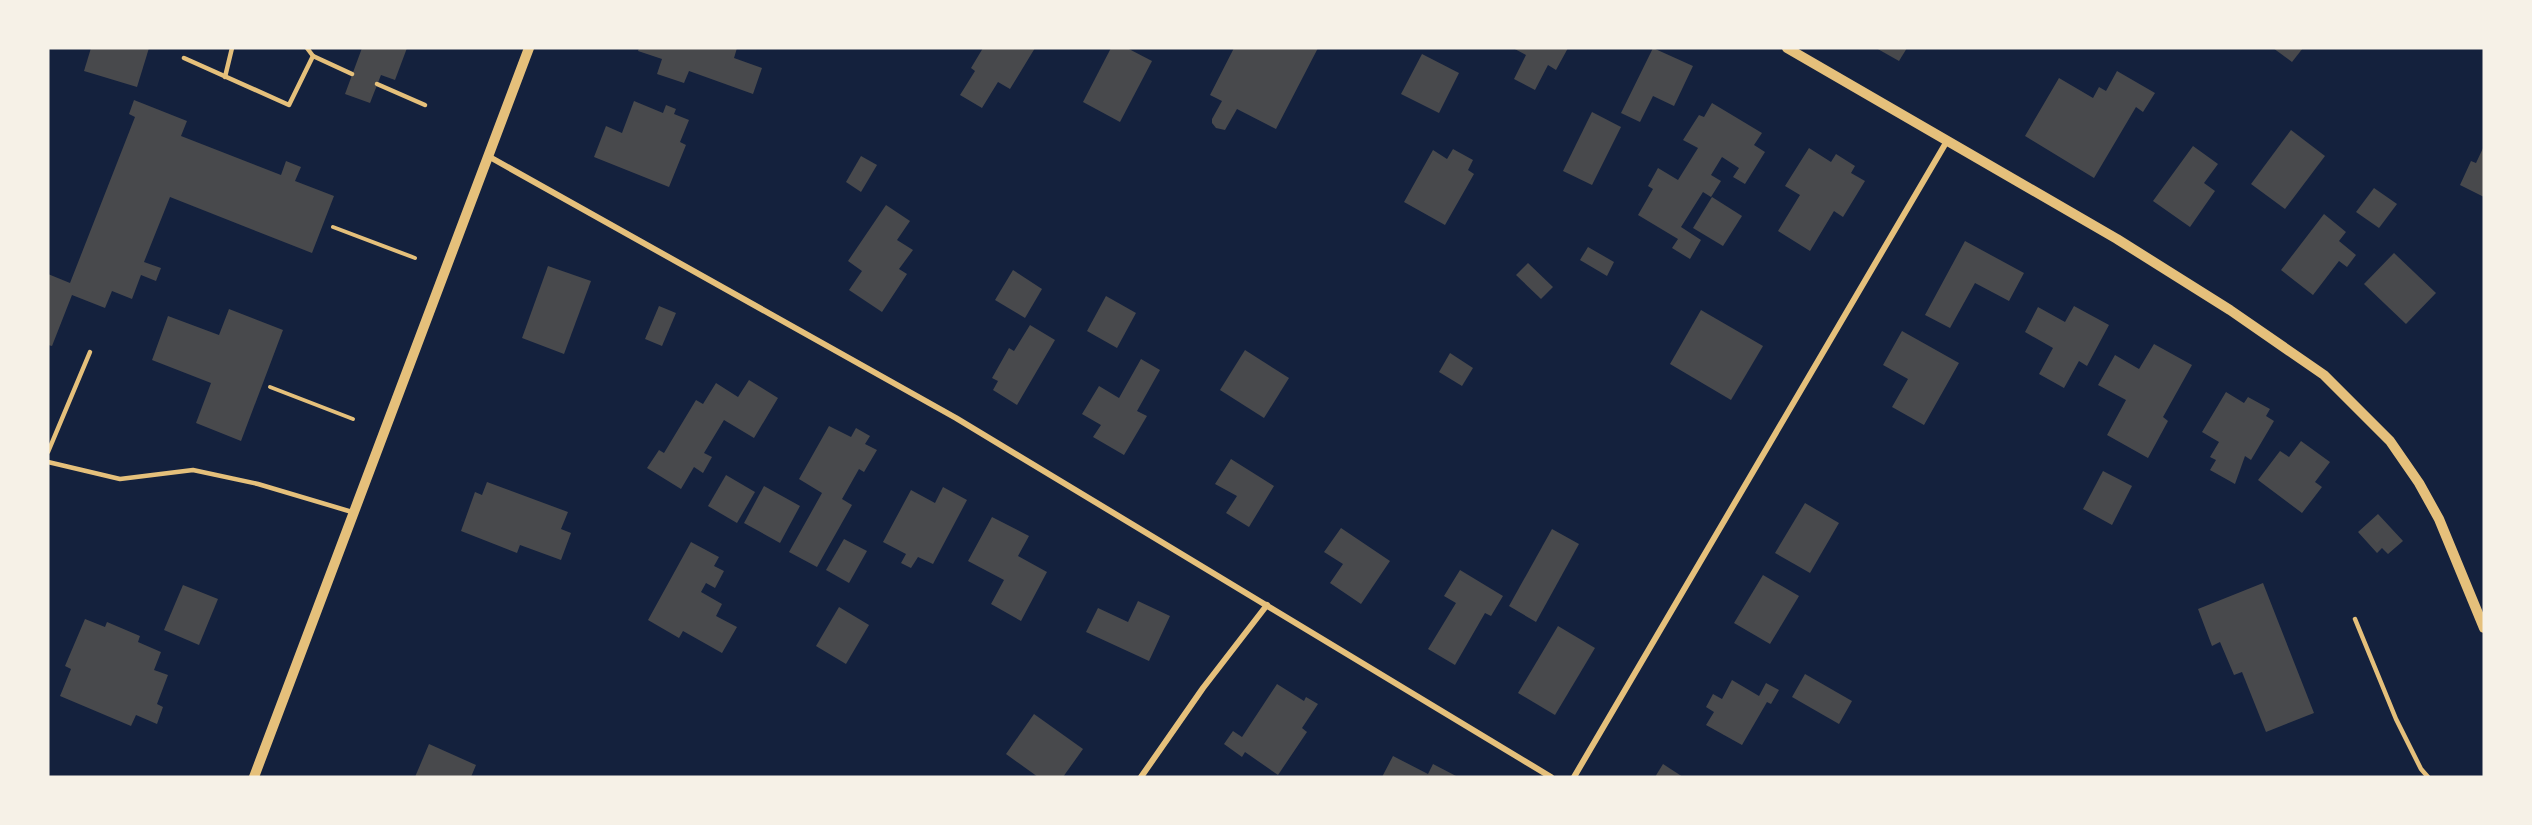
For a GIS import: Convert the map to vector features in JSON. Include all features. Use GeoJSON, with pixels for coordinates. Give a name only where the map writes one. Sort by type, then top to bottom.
{"type":"FeatureCollection","features":[{"type":"Feature","properties":{"kind":"street"},"geometry":{"type":"LineString","coordinates":[[254,777],[352,512],[529,48]]}},
{"type":"Feature","properties":{"kind":"street"},"geometry":{"type":"LineString","coordinates":[[1787,48],[2126,244],[2230,310],[2324,375],[2390,441],[2419,483],[2439,519],[2484,628]]}},
{"type":"Feature","properties":{"kind":"street"},"geometry":{"type":"LineString","coordinates":[[1574,777],[1947,141]]}},
{"type":"Feature","properties":{"kind":"street"},"geometry":{"type":"LineString","coordinates":[[488,156],[956,418],[1551,777]]}},
{"type":"Feature","properties":{"kind":"street"},"geometry":{"type":"LineString","coordinates":[[1141,777],[1203,688],[1267,605]]}},
{"type":"Feature","properties":{"kind":"lane"},"geometry":{"type":"LineString","coordinates":[[225,77],[232,48]]}},
{"type":"Feature","properties":{"kind":"lane"},"geometry":{"type":"LineString","coordinates":[[307,48],[313,56],[352,74]]}},
{"type":"Feature","properties":{"kind":"lane"},"geometry":{"type":"LineString","coordinates":[[184,58],[289,105],[313,56]]}},
{"type":"Feature","properties":{"kind":"lane"},"geometry":{"type":"LineString","coordinates":[[377,84],[424,105]]}},
{"type":"Feature","properties":{"kind":"lane"},"geometry":{"type":"LineString","coordinates":[[48,452],[90,352]]}},
{"type":"Feature","properties":{"kind":"lane"},"geometry":{"type":"LineString","coordinates":[[48,462],[120,479],[193,470],[258,484],[352,512]]}},
{"type":"Feature","properties":{"kind":"lane"},"geometry":{"type":"LineString","coordinates":[[2355,619],[2396,719],[2421,769],[2428,777]]}},
{"type":"Feature","properties":{"kind":"path"},"geometry":{"type":"LineString","coordinates":[[333,226],[415,258]]}},
{"type":"Feature","properties":{"kind":"path"},"geometry":{"type":"LineString","coordinates":[[270,387],[353,419]]}},
{"type":"Feature","properties":{"kind":"building"},"geometry":{"type":"Polygon","coordinates":[[[91,48],[149,48],[137,87],[84,71],[91,48]]]}},
{"type":"Feature","properties":{"kind":"building"},"geometry":{"type":"Polygon","coordinates":[[[362,48],[407,48],[395,80],[381,75],[370,103],[345,94],[362,48]]]}},
{"type":"Feature","properties":{"kind":"building"},"geometry":{"type":"Polygon","coordinates":[[[639,48],[737,48],[734,58],[762,68],[753,94],[689,71],[684,83],[657,74],[662,59],[638,51],[639,48]]]}},
{"type":"Feature","properties":{"kind":"building"},"geometry":{"type":"Polygon","coordinates":[[[983,48],[1035,48],[1010,89],[998,82],[982,108],[960,95],[975,71],[971,68],[983,48]]]}},
{"type":"Feature","properties":{"kind":"building"},"geometry":{"type":"Polygon","coordinates":[[[1111,48],[1127,48],[1152,61],[1120,122],[1083,102],[1111,48]]]}},
{"type":"Feature","properties":{"kind":"building"},"geometry":{"type":"Polygon","coordinates":[[[1234,48],[1318,48],[1276,129],[1237,109],[1225,130],[1216,128],[1212,123],[1222,101],[1210,95],[1234,48]]]}},
{"type":"Feature","properties":{"kind":"building"},"geometry":{"type":"Polygon","coordinates":[[[1513,48],[1568,48],[1556,70],[1548,65],[1535,90],[1514,79],[1526,55],[1513,48]]]}},
{"type":"Feature","properties":{"kind":"building"},"geometry":{"type":"Polygon","coordinates":[[[1653,48],[1693,66],[1674,106],[1653,96],[1640,122],[1621,113],[1653,48]]]}},
{"type":"Feature","properties":{"kind":"building"},"geometry":{"type":"Polygon","coordinates":[[[1876,48],[1907,48],[1899,61],[1876,48]]]}},
{"type":"Feature","properties":{"kind":"building"},"geometry":{"type":"Polygon","coordinates":[[[2273,48],[2303,48],[2292,62],[2273,48]]]}},
{"type":"Feature","properties":{"kind":"building"},"geometry":{"type":"Polygon","coordinates":[[[1422,54],[1459,73],[1439,113],[1401,94],[1422,54]]]}},
{"type":"Feature","properties":{"kind":"building"},"geometry":{"type":"Polygon","coordinates":[[[2117,71],[2155,93],[2143,112],[2136,107],[2094,178],[2025,136],[2059,78],[2093,98],[2099,87],[2106,91],[2117,71]]]}},
{"type":"Feature","properties":{"kind":"building"},"geometry":{"type":"Polygon","coordinates":[[[134,100],[187,121],[181,136],[281,175],[286,161],[301,167],[295,181],[334,196],[312,253],[170,197],[144,262],[161,268],[156,281],[141,275],[132,299],[112,291],[105,308],[72,295],[52,346],[48,345],[48,274],[70,283],[135,117],[129,114],[134,100]]]}},
{"type":"Feature","properties":{"kind":"building"},"geometry":{"type":"Polygon","coordinates":[[[634,101],[663,113],[666,105],[676,109],[674,114],[689,120],[680,142],[686,145],[669,187],[594,157],[606,126],[622,133],[634,101]]]}},
{"type":"Feature","properties":{"kind":"building"},"geometry":{"type":"Polygon","coordinates":[[[1712,103],[1762,133],[1754,145],[1765,152],[1745,184],[1733,177],[1739,168],[1722,157],[1711,175],[1721,181],[1711,197],[1703,192],[1681,227],[1701,240],[1690,259],[1672,248],[1678,239],[1638,215],[1653,189],[1648,186],[1658,168],[1678,180],[1698,148],[1683,140],[1699,115],[1704,117],[1712,103]]]}},
{"type":"Feature","properties":{"kind":"building"},"geometry":{"type":"Polygon","coordinates":[[[1592,112],[1621,127],[1592,185],[1563,171],[1592,112]]]}},
{"type":"Feature","properties":{"kind":"building"},"geometry":{"type":"Polygon","coordinates":[[[2291,130],[2325,156],[2285,209],[2251,184],[2291,130]]]}},
{"type":"Feature","properties":{"kind":"building"},"geometry":{"type":"Polygon","coordinates":[[[2193,146],[2218,164],[2204,183],[2215,191],[2190,227],[2153,201],[2193,146]]]}},
{"type":"Feature","properties":{"kind":"building"},"geometry":{"type":"Polygon","coordinates":[[[2484,146],[2484,197],[2460,185],[2471,161],[2476,163],[2484,146]]]}},
{"type":"Feature","properties":{"kind":"building"},"geometry":{"type":"Polygon","coordinates":[[[1809,148],[1831,162],[1836,154],[1855,166],[1851,173],[1865,181],[1843,217],[1834,211],[1810,251],[1778,231],[1800,195],[1785,186],[1809,148]]]}},
{"type":"Feature","properties":{"kind":"building"},"geometry":{"type":"Polygon","coordinates":[[[1453,149],[1473,160],[1468,170],[1474,174],[1445,225],[1404,202],[1433,150],[1447,159],[1453,149]]]}},
{"type":"Feature","properties":{"kind":"building"},"geometry":{"type":"Polygon","coordinates":[[[861,156],[877,165],[861,192],[846,182],[861,156]]]}},
{"type":"Feature","properties":{"kind":"building"},"geometry":{"type":"Polygon","coordinates":[[[2374,188],[2397,204],[2379,228],[2356,212],[2374,188]]]}},
{"type":"Feature","properties":{"kind":"building"},"geometry":{"type":"Polygon","coordinates":[[[1712,197],[1742,216],[1723,246],[1693,228],[1712,197]]]}},
{"type":"Feature","properties":{"kind":"building"},"geometry":{"type":"Polygon","coordinates":[[[886,205],[910,221],[897,240],[913,250],[899,269],[907,274],[882,312],[849,290],[862,271],[848,261],[886,205]]]}},
{"type":"Feature","properties":{"kind":"building"},"geometry":{"type":"Polygon","coordinates":[[[2324,214],[2346,232],[2339,241],[2356,255],[2347,267],[2339,261],[2313,295],[2281,270],[2324,214]]]}},
{"type":"Feature","properties":{"kind":"building"},"geometry":{"type":"Polygon","coordinates":[[[1965,241],[2024,273],[2009,301],[1975,283],[1950,328],[1925,315],[1965,241]]]}},
{"type":"Feature","properties":{"kind":"building"},"geometry":{"type":"Polygon","coordinates":[[[1588,247],[1614,262],[1607,276],[1580,260],[1588,247]]]}},
{"type":"Feature","properties":{"kind":"building"},"geometry":{"type":"Polygon","coordinates":[[[2394,253],[2436,293],[2406,324],[2364,284],[2394,253]]]}},
{"type":"Feature","properties":{"kind":"building"},"geometry":{"type":"Polygon","coordinates":[[[1528,263],[1553,287],[1541,299],[1516,275],[1528,263]]]}},
{"type":"Feature","properties":{"kind":"building"},"geometry":{"type":"Polygon","coordinates":[[[548,266],[591,281],[564,354],[522,338],[548,266]]]}},
{"type":"Feature","properties":{"kind":"building"},"geometry":{"type":"Polygon","coordinates":[[[1013,270],[1042,289],[1025,318],[995,300],[1013,270]]]}},
{"type":"Feature","properties":{"kind":"building"},"geometry":{"type":"Polygon","coordinates":[[[1106,296],[1136,313],[1117,348],[1087,331],[1106,296]]]}},
{"type":"Feature","properties":{"kind":"building"},"geometry":{"type":"Polygon","coordinates":[[[659,306],[676,313],[662,346],[645,339],[659,306]]]}},
{"type":"Feature","properties":{"kind":"building"},"geometry":{"type":"Polygon","coordinates":[[[2074,306],[2109,325],[2087,366],[2079,361],[2064,388],[2039,374],[2053,348],[2025,332],[2038,307],[2065,322],[2074,306]]]}},
{"type":"Feature","properties":{"kind":"building"},"geometry":{"type":"Polygon","coordinates":[[[229,309],[283,330],[241,441],[196,423],[211,383],[152,360],[168,316],[219,335],[229,309]]]}},
{"type":"Feature","properties":{"kind":"building"},"geometry":{"type":"Polygon","coordinates":[[[1701,310],[1763,346],[1731,400],[1670,364],[1701,310]]]}},
{"type":"Feature","properties":{"kind":"building"},"geometry":{"type":"Polygon","coordinates":[[[1030,325],[1055,340],[1017,405],[993,390],[998,381],[992,378],[1009,348],[1014,351],[1030,325]]]}},
{"type":"Feature","properties":{"kind":"building"},"geometry":{"type":"Polygon","coordinates":[[[1902,331],[1959,363],[1924,425],[1892,407],[1908,379],[1883,365],[1902,331]]]}},
{"type":"Feature","properties":{"kind":"building"},"geometry":{"type":"Polygon","coordinates":[[[2154,344],[2192,365],[2163,417],[2168,421],[2148,458],[2107,435],[2126,400],[2098,385],[2115,355],[2139,369],[2154,344]]]}},
{"type":"Feature","properties":{"kind":"building"},"geometry":{"type":"Polygon","coordinates":[[[1245,350],[1289,378],[1264,418],[1220,390],[1245,350]]]}},
{"type":"Feature","properties":{"kind":"building"},"geometry":{"type":"Polygon","coordinates":[[[1450,353],[1473,368],[1462,386],[1439,372],[1450,353]]]}},
{"type":"Feature","properties":{"kind":"building"},"geometry":{"type":"Polygon","coordinates":[[[1141,359],[1160,370],[1137,411],[1147,416],[1124,455],[1093,437],[1101,425],[1082,414],[1099,386],[1119,398],[1141,359]]]}},
{"type":"Feature","properties":{"kind":"building"},"geometry":{"type":"Polygon","coordinates":[[[749,380],[778,398],[754,438],[724,420],[704,453],[712,457],[703,473],[694,467],[681,489],[647,468],[659,450],[664,453],[696,400],[703,404],[716,383],[738,397],[749,380]]]}},
{"type":"Feature","properties":{"kind":"building"},"geometry":{"type":"Polygon","coordinates":[[[2226,392],[2244,403],[2248,397],[2270,409],[2266,416],[2274,421],[2251,460],[2245,456],[2235,484],[2210,470],[2216,460],[2210,457],[2219,442],[2202,432],[2226,392]]]}},
{"type":"Feature","properties":{"kind":"building"},"geometry":{"type":"Polygon","coordinates":[[[829,426],[851,437],[856,428],[870,436],[865,444],[877,450],[864,472],[859,469],[842,499],[852,505],[817,567],[789,552],[822,493],[799,479],[829,426]]]}},
{"type":"Feature","properties":{"kind":"building"},"geometry":{"type":"Polygon","coordinates":[[[2301,441],[2330,462],[2315,482],[2322,487],[2302,513],[2258,480],[2280,451],[2289,457],[2301,441]]]}},
{"type":"Feature","properties":{"kind":"building"},"geometry":{"type":"Polygon","coordinates":[[[1231,459],[1274,486],[1249,527],[1226,513],[1237,496],[1215,484],[1231,459]]]}},
{"type":"Feature","properties":{"kind":"building"},"geometry":{"type":"Polygon","coordinates":[[[2103,471],[2132,486],[2112,525],[2083,509],[2103,471]]]}},
{"type":"Feature","properties":{"kind":"building"},"geometry":{"type":"Polygon","coordinates":[[[726,475],[755,492],[737,523],[708,506],[726,475]]]}},
{"type":"Feature","properties":{"kind":"building"},"geometry":{"type":"Polygon","coordinates":[[[487,482],[568,512],[561,529],[571,533],[561,560],[520,545],[517,553],[461,531],[475,492],[482,495],[487,482]]]}},
{"type":"Feature","properties":{"kind":"building"},"geometry":{"type":"Polygon","coordinates":[[[764,486],[800,506],[780,543],[744,523],[764,486]]]}},
{"type":"Feature","properties":{"kind":"building"},"geometry":{"type":"Polygon","coordinates":[[[943,487],[967,500],[933,564],[918,557],[911,568],[901,563],[906,554],[883,542],[911,490],[935,503],[943,487]]]}},
{"type":"Feature","properties":{"kind":"building"},"geometry":{"type":"Polygon","coordinates":[[[1805,503],[1839,523],[1810,573],[1775,553],[1805,503]]]}},
{"type":"Feature","properties":{"kind":"building"},"geometry":{"type":"Polygon","coordinates":[[[2378,514],[2403,541],[2388,554],[2382,548],[2377,553],[2358,532],[2378,514]]]}},
{"type":"Feature","properties":{"kind":"building"},"geometry":{"type":"Polygon","coordinates":[[[992,517],[1029,536],[1018,556],[1047,572],[1021,621],[991,604],[1004,580],[968,561],[992,517]]]}},
{"type":"Feature","properties":{"kind":"building"},"geometry":{"type":"Polygon","coordinates":[[[1341,528],[1390,561],[1361,604],[1330,583],[1343,564],[1324,552],[1341,528]]]}},
{"type":"Feature","properties":{"kind":"building"},"geometry":{"type":"Polygon","coordinates":[[[1552,529],[1579,544],[1536,622],[1509,606],[1552,529]]]}},
{"type":"Feature","properties":{"kind":"building"},"geometry":{"type":"Polygon","coordinates":[[[844,539],[867,551],[849,583],[826,570],[844,539]]]}},
{"type":"Feature","properties":{"kind":"building"},"geometry":{"type":"Polygon","coordinates":[[[691,542],[719,557],[714,566],[724,571],[715,588],[706,583],[701,592],[722,604],[716,616],[737,627],[722,653],[683,631],[679,638],[648,620],[691,542]]]}},
{"type":"Feature","properties":{"kind":"building"},"geometry":{"type":"Polygon","coordinates":[[[1460,570],[1503,596],[1491,616],[1485,613],[1455,665],[1428,649],[1456,603],[1444,596],[1460,570]]]}},
{"type":"Feature","properties":{"kind":"building"},"geometry":{"type":"Polygon","coordinates":[[[1763,575],[1799,596],[1770,644],[1734,623],[1763,575]]]}},
{"type":"Feature","properties":{"kind":"building"},"geometry":{"type":"Polygon","coordinates":[[[2263,583],[2314,713],[2266,732],[2242,672],[2234,675],[2220,642],[2212,646],[2198,609],[2263,583]]]}},
{"type":"Feature","properties":{"kind":"building"},"geometry":{"type":"Polygon","coordinates":[[[183,585],[218,599],[199,645],[164,630],[183,585]]]}},
{"type":"Feature","properties":{"kind":"building"},"geometry":{"type":"Polygon","coordinates":[[[1138,601],[1170,616],[1149,661],[1086,632],[1098,608],[1128,622],[1138,601]]]}},
{"type":"Feature","properties":{"kind":"building"},"geometry":{"type":"Polygon","coordinates":[[[839,607],[869,625],[846,664],[816,646],[839,607]]]}},
{"type":"Feature","properties":{"kind":"building"},"geometry":{"type":"Polygon","coordinates":[[[85,619],[105,627],[107,622],[140,636],[138,642],[161,652],[154,670],[168,675],[157,704],[163,707],[157,724],[136,715],[131,726],[60,696],[71,669],[65,666],[85,619]]]}},
{"type":"Feature","properties":{"kind":"building"},"geometry":{"type":"Polygon","coordinates":[[[1558,626],[1595,648],[1555,715],[1518,693],[1558,626]]]}},
{"type":"Feature","properties":{"kind":"building"},"geometry":{"type":"Polygon","coordinates":[[[1805,674],[1852,701],[1839,724],[1792,697],[1805,674]]]}},
{"type":"Feature","properties":{"kind":"building"},"geometry":{"type":"Polygon","coordinates":[[[1732,680],[1759,696],[1766,683],[1779,690],[1771,704],[1767,702],[1742,745],[1706,725],[1714,712],[1706,707],[1713,694],[1722,699],[1732,680]]]}},
{"type":"Feature","properties":{"kind":"building"},"geometry":{"type":"Polygon","coordinates":[[[1277,684],[1304,701],[1306,697],[1318,704],[1302,728],[1307,732],[1278,775],[1245,752],[1242,757],[1224,744],[1233,731],[1242,737],[1277,684]]]}},
{"type":"Feature","properties":{"kind":"building"},"geometry":{"type":"Polygon","coordinates":[[[1034,714],[1083,749],[1063,777],[1038,777],[1006,754],[1034,714]]]}},
{"type":"Feature","properties":{"kind":"building"},"geometry":{"type":"Polygon","coordinates":[[[429,744],[476,765],[471,777],[415,777],[429,744]]]}},
{"type":"Feature","properties":{"kind":"building"},"geometry":{"type":"Polygon","coordinates":[[[1393,756],[1428,774],[1433,764],[1458,777],[1382,777],[1393,756]]]}},
{"type":"Feature","properties":{"kind":"building"},"geometry":{"type":"Polygon","coordinates":[[[1663,764],[1683,777],[1655,777],[1663,764]]]}}]}
